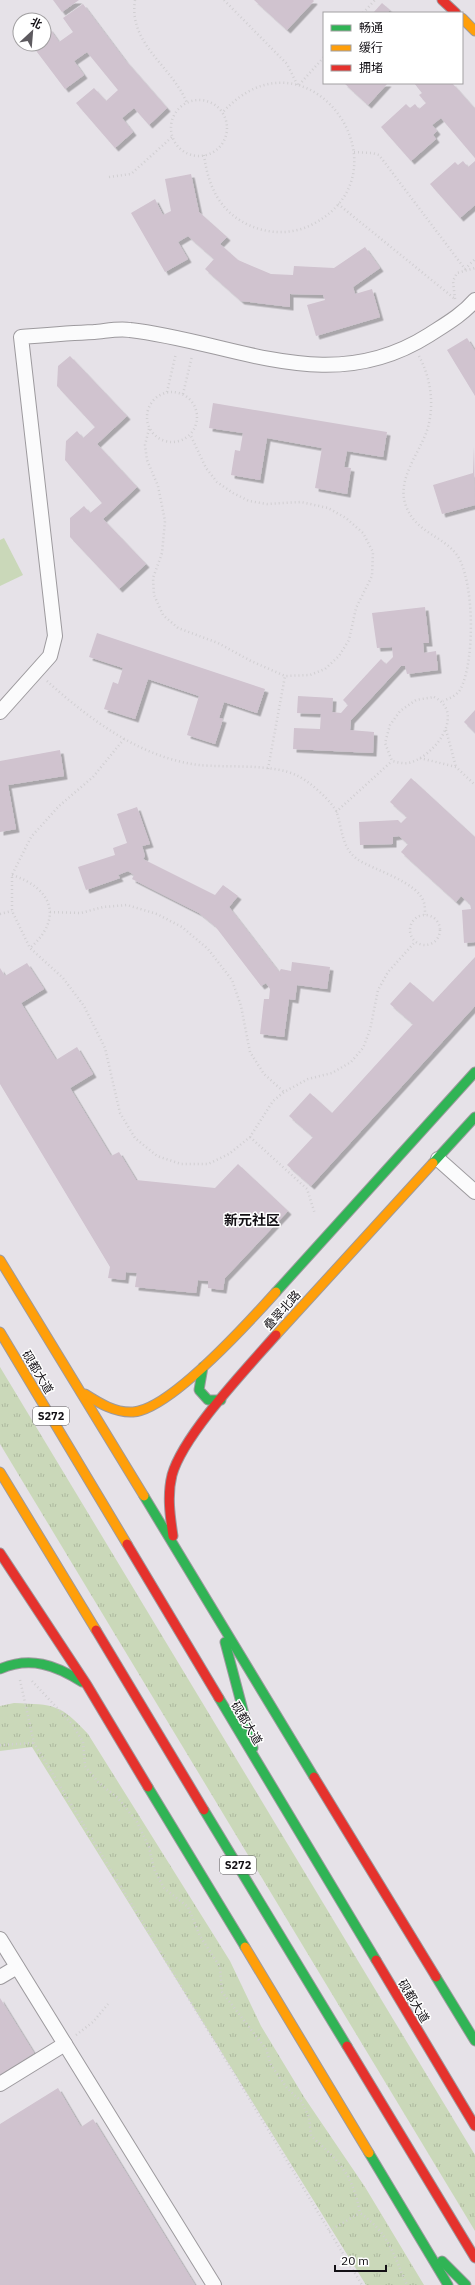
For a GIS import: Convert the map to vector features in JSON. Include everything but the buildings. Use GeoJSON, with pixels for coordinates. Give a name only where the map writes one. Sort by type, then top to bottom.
{"type":"FeatureCollection","features":[{"type":"Feature","properties":{"kind":"main road"},"geometry":{"type":"LineString","coordinates":[[442,0],[455,12]]}},
{"type":"Feature","properties":{"kind":"main road"},"geometry":{"type":"LineString","coordinates":[[463,19],[475,31]]}},
{"type":"Feature","properties":{"kind":"main road","name":"叠翠北路"},"geometry":{"type":"LineString","coordinates":[[82,1393],[105,1407],[119,1411],[140,1412],[169,1396],[203,1367],[264,1308],[333,1227],[475,1072]]}},
{"type":"Feature","properties":{"kind":"main road","name":"叠翠北路"},"geometry":{"type":"LineString","coordinates":[[175,1548],[168,1503],[168,1490],[174,1466],[188,1444],[221,1400],[280,1329],[475,1117]]}},
{"type":"Feature","properties":{"kind":"main road"},"geometry":{"type":"LineString","coordinates":[[0,1260],[475,2042]]}},
{"type":"Feature","properties":{"kind":"main road"},"geometry":{"type":"LineString","coordinates":[[5,1288],[35,1319]]}},
{"type":"Feature","properties":{"kind":"main road","name":"砚都大道"},"geometry":{"type":"LineString","coordinates":[[0,1332],[475,2126]]}},
{"type":"Feature","properties":{"kind":"main road"},"geometry":{"type":"LineString","coordinates":[[203,1367],[199,1390],[208,1400],[221,1400]]}},
{"type":"Feature","properties":{"kind":"main road","name":"S272"},"geometry":{"type":"LineString","coordinates":[[0,1472],[475,2258]]}},
{"type":"Feature","properties":{"kind":"main road"},"geometry":{"type":"LineString","coordinates":[[0,1553],[87,1685],[448,2285]]}},
{"type":"Feature","properties":{"kind":"main road"},"geometry":{"type":"LineString","coordinates":[[220,1622],[257,1763]]}},
{"type":"Feature","properties":{"kind":"main road"},"geometry":{"type":"LineString","coordinates":[[0,1669],[16,1662],[45,1663],[66,1670],[87,1685]]}},
{"type":"Feature","properties":{"kind":"main road"},"geometry":{"type":"LineString","coordinates":[[420,2238],[466,2285]]}},
{"type":"Feature","properties":{"kind":"street"},"geometry":{"type":"LineString","coordinates":[[0,712],[50,656],[55,636],[55,622],[21,337],[128,329],[179,338],[273,361],[323,366],[367,361],[413,345],[464,313],[475,300]]}},
{"type":"Feature","properties":{"kind":"street"},"geometry":{"type":"LineString","coordinates":[[438,1158],[475,1192]]}},
{"type":"Feature","properties":{"kind":"street"},"geometry":{"type":"LineString","coordinates":[[0,1939],[214,2285]]}},
{"type":"Feature","properties":{"kind":"street"},"geometry":{"type":"LineString","coordinates":[[0,1977],[17,1967]]}},
{"type":"Feature","properties":{"kind":"street"},"geometry":{"type":"LineString","coordinates":[[0,2084],[65,2044]]}},
{"type":"Feature","properties":{"kind":"path"},"geometry":{"type":"LineString","coordinates":[[135,0],[134,18],[142,42],[180,87],[187,103]]}},
{"type":"Feature","properties":{"kind":"path"},"geometry":{"type":"LineString","coordinates":[[224,0],[287,64],[298,86]]}},
{"type":"Feature","properties":{"kind":"path"},"geometry":{"type":"LineString","coordinates":[[364,12],[375,0]]}},
{"type":"Feature","properties":{"kind":"path"},"geometry":{"type":"LineString","coordinates":[[298,86],[323,58]]}},
{"type":"Feature","properties":{"kind":"path"},"geometry":{"type":"LineString","coordinates":[[204,155],[208,181],[223,206],[239,220],[259,229],[272,232],[298,230],[322,220],[338,204],[347,190],[351,178],[354,152],[348,127],[341,115],[322,97],[298,86],[276,84],[255,87],[242,94],[222,113]]}},
{"type":"Feature","properties":{"kind":"path"},"geometry":{"type":"LineString","coordinates":[[199,100],[208,102],[222,113],[226,121],[225,137],[215,150],[204,155],[191,154],[183,151],[172,137],[172,119],[176,112],[187,103],[199,100]]}},
{"type":"Feature","properties":{"kind":"path"},"geometry":{"type":"LineString","coordinates":[[109,177],[131,174],[172,137]]}},
{"type":"Feature","properties":{"kind":"path"},"geometry":{"type":"LineString","coordinates":[[354,152],[379,155],[465,269]]}},
{"type":"Feature","properties":{"kind":"path"},"geometry":{"type":"LineString","coordinates":[[338,204],[455,299],[464,313]]}},
{"type":"Feature","properties":{"kind":"path"},"geometry":{"type":"LineString","coordinates":[[455,299],[453,281],[457,273],[465,269],[475,259]]}},
{"type":"Feature","properties":{"kind":"path"},"geometry":{"type":"LineString","coordinates":[[465,269],[475,268]]}},
{"type":"Feature","properties":{"kind":"path"},"geometry":{"type":"LineString","coordinates":[[167,392],[179,338]]}},
{"type":"Feature","properties":{"kind":"path"},"geometry":{"type":"LineString","coordinates":[[183,394],[195,342]]}},
{"type":"Feature","properties":{"kind":"path"},"geometry":{"type":"LineString","coordinates":[[413,345],[426,370],[432,400],[429,424],[422,444],[410,465],[405,483],[405,505],[417,526],[456,554],[467,572],[474,616],[474,647],[462,688],[456,695],[443,701]]}},
{"type":"Feature","properties":{"kind":"path"},"geometry":{"type":"LineString","coordinates":[[149,428],[154,435],[168,442],[180,440],[190,434],[197,420],[197,412],[194,405],[183,394],[167,392],[160,394],[149,406],[147,413],[149,428],[145,445],[147,460],[158,486],[165,520],[162,553],[153,578],[154,596],[163,615],[178,628],[218,643],[251,661],[285,676],[310,675],[325,669],[339,656],[349,640],[356,608],[372,576],[373,552],[363,534],[346,518],[328,508],[301,502],[267,504],[249,501],[233,494],[217,482],[206,468],[190,434]]}},
{"type":"Feature","properties":{"kind":"path"},"geometry":{"type":"LineString","coordinates":[[36,672],[75,706],[124,739],[161,755],[198,765],[268,769],[298,775],[317,789],[336,812],[342,838],[352,856],[369,867],[392,875],[409,885],[424,901],[425,915]]}},
{"type":"Feature","properties":{"kind":"path"},"geometry":{"type":"LineString","coordinates":[[268,769],[285,676]]}},
{"type":"Feature","properties":{"kind":"path"},"geometry":{"type":"LineString","coordinates":[[392,761],[385,743],[390,725],[400,711],[416,700],[434,697],[443,701],[447,708],[446,730],[456,767]]}},
{"type":"Feature","properties":{"kind":"path"},"geometry":{"type":"LineString","coordinates":[[336,812],[392,761],[407,763],[419,758],[435,747],[446,730]]}},
{"type":"Feature","properties":{"kind":"path"},"geometry":{"type":"LineString","coordinates":[[124,739],[92,777],[59,806],[31,837],[12,875],[12,911],[30,948],[63,978],[84,1006],[105,1048],[120,1113],[135,1138],[157,1156],[181,1164],[208,1164],[230,1154],[250,1137],[273,1101],[284,1092],[308,1079],[332,1073],[351,1062],[364,1048],[370,1030],[378,990],[388,972],[415,942]]}},
{"type":"Feature","properties":{"kind":"path"},"geometry":{"type":"LineString","coordinates":[[419,758],[456,767],[475,785]]}},
{"type":"Feature","properties":{"kind":"path"},"geometry":{"type":"LineString","coordinates":[[12,875],[26,880],[42,891],[48,903],[50,912],[46,927],[39,940],[30,948]]}},
{"type":"Feature","properties":{"kind":"path"},"geometry":{"type":"LineString","coordinates":[[50,912],[81,914],[103,907],[127,905],[157,914],[182,927],[208,949],[232,980],[241,1006],[250,1052],[264,1074],[284,1092]]}},
{"type":"Feature","properties":{"kind":"path"},"geometry":{"type":"LineString","coordinates":[[0,914],[12,911]]}},
{"type":"Feature","properties":{"kind":"path"},"geometry":{"type":"LineString","coordinates":[[425,915],[431,916],[440,924],[439,937],[436,941],[426,946],[415,942],[411,937],[411,925],[419,916],[425,915]]}},
{"type":"Feature","properties":{"kind":"path"},"geometry":{"type":"LineString","coordinates":[[250,1137],[307,1189],[315,1214]]}},
{"type":"Feature","properties":{"kind":"path"},"geometry":{"type":"LineString","coordinates":[[16,1662],[34,1743],[362,2285]]}},
{"type":"Feature","properties":{"kind":"path"},"geometry":{"type":"LineString","coordinates":[[16,1662],[72,1724],[83,1742],[85,1766],[98,1782],[119,1799],[137,1822],[149,1847],[154,1869],[164,1888],[188,1907],[200,1936],[220,1966],[222,1992],[266,2049],[271,2066],[287,2088],[301,2101],[309,2117],[311,2136],[335,2158],[349,2177],[356,2192],[360,2213],[375,2224],[392,2249],[407,2285]]}},
{"type":"Feature","properties":{"kind":"path"},"geometry":{"type":"LineString","coordinates":[[0,1745],[34,1743]]}},
{"type":"Feature","properties":{"kind":"path"},"geometry":{"type":"LineString","coordinates":[[65,2044],[93,2022],[108,2004]]}},
{"type":"Feature","properties":{"kind":"path"},"geometry":{"type":"LineString","coordinates":[[329,2231],[360,2213]]}},
{"type":"Feature","properties":{"kind":"green space"},"geometry":{"type":"Polygon","coordinates":[[[4,538],[23,575],[0,586],[0,540],[4,538]]]}},
{"type":"Feature","properties":{"kind":"green space"},"geometry":{"type":"Polygon","coordinates":[[[0,1367],[475,2155],[475,2231],[0,1444],[0,1367]]]}},
{"type":"Feature","properties":{"kind":"green space"},"geometry":{"type":"Polygon","coordinates":[[[14,1703],[39,1704],[56,1708],[70,1716],[88,1734],[230,1961],[261,2026],[304,2097],[365,2187],[424,2285],[366,2285],[32,1747],[0,1751],[0,1706],[14,1703]]]}},
{"type":"Feature","properties":{"kind":"traffic: fast"},"geometry":{"type":"LineString","coordinates":[[276,1292],[475,1072]]}},
{"type":"Feature","properties":{"kind":"traffic: fast"},"geometry":{"type":"LineString","coordinates":[[433,1163],[475,1117]]}},
{"type":"Feature","properties":{"kind":"traffic: fast"},"geometry":{"type":"LineString","coordinates":[[203,1367],[199,1390],[208,1400],[221,1400]]}},
{"type":"Feature","properties":{"kind":"traffic: fast"},"geometry":{"type":"LineString","coordinates":[[144,1496],[314,1777]]}},
{"type":"Feature","properties":{"kind":"traffic: fast"},"geometry":{"type":"LineString","coordinates":[[225,1642],[253,1748]]}},
{"type":"Feature","properties":{"kind":"traffic: fast"},"geometry":{"type":"LineString","coordinates":[[0,1669],[22,1663],[42,1664],[62,1671],[82,1682]]}},
{"type":"Feature","properties":{"kind":"traffic: fast"},"geometry":{"type":"LineString","coordinates":[[219,1698],[376,1960]]}},
{"type":"Feature","properties":{"kind":"traffic: fast"},"geometry":{"type":"LineString","coordinates":[[148,1787],[245,1947]]}},
{"type":"Feature","properties":{"kind":"traffic: fast"},"geometry":{"type":"LineString","coordinates":[[204,1810],[347,2046]]}},
{"type":"Feature","properties":{"kind":"traffic: fast"},"geometry":{"type":"LineString","coordinates":[[436,1977],[475,2041]]}},
{"type":"Feature","properties":{"kind":"traffic: fast"},"geometry":{"type":"LineString","coordinates":[[369,2153],[448,2285]]}},
{"type":"Feature","properties":{"kind":"traffic: fast"},"geometry":{"type":"LineString","coordinates":[[442,2261],[466,2285]]}},
{"type":"Feature","properties":{"kind":"traffic: slow"},"geometry":{"type":"LineString","coordinates":[[463,19],[475,31]]}},
{"type":"Feature","properties":{"kind":"traffic: slow"},"geometry":{"type":"LineString","coordinates":[[276,1335],[433,1163]]}},
{"type":"Feature","properties":{"kind":"traffic: slow"},"geometry":{"type":"LineString","coordinates":[[0,1260],[144,1496]]}},
{"type":"Feature","properties":{"kind":"traffic: slow"},"geometry":{"type":"LineString","coordinates":[[85,1394],[102,1404],[120,1411],[133,1412],[149,1407],[188,1381],[209,1362],[248,1323],[276,1292]]}},
{"type":"Feature","properties":{"kind":"traffic: slow"},"geometry":{"type":"LineString","coordinates":[[0,1332],[127,1544]]}},
{"type":"Feature","properties":{"kind":"traffic: slow"},"geometry":{"type":"LineString","coordinates":[[0,1472],[96,1630]]}},
{"type":"Feature","properties":{"kind":"traffic: slow"},"geometry":{"type":"LineString","coordinates":[[245,1947],[369,2153]]}},
{"type":"Feature","properties":{"kind":"traffic: jam"},"geometry":{"type":"LineString","coordinates":[[442,0],[455,12]]}},
{"type":"Feature","properties":{"kind":"traffic: jam"},"geometry":{"type":"LineString","coordinates":[[173,1536],[169,1498],[170,1483],[178,1459],[217,1402],[276,1335]]}},
{"type":"Feature","properties":{"kind":"traffic: jam"},"geometry":{"type":"LineString","coordinates":[[127,1544],[219,1698]]}},
{"type":"Feature","properties":{"kind":"traffic: jam"},"geometry":{"type":"LineString","coordinates":[[0,1553],[87,1685],[148,1787]]}},
{"type":"Feature","properties":{"kind":"traffic: jam"},"geometry":{"type":"LineString","coordinates":[[96,1630],[204,1810]]}},
{"type":"Feature","properties":{"kind":"traffic: jam"},"geometry":{"type":"LineString","coordinates":[[314,1777],[436,1977]]}},
{"type":"Feature","properties":{"kind":"traffic: jam"},"geometry":{"type":"LineString","coordinates":[[376,1960],[475,2126]]}},
{"type":"Feature","properties":{"kind":"traffic: jam"},"geometry":{"type":"LineString","coordinates":[[347,2046],[475,2258]]}},
{"type":"Feature","properties":{"kind":"district","name":"新元社区"},"geometry":{"type":"Point","coordinates":[252,1220]}}]}
